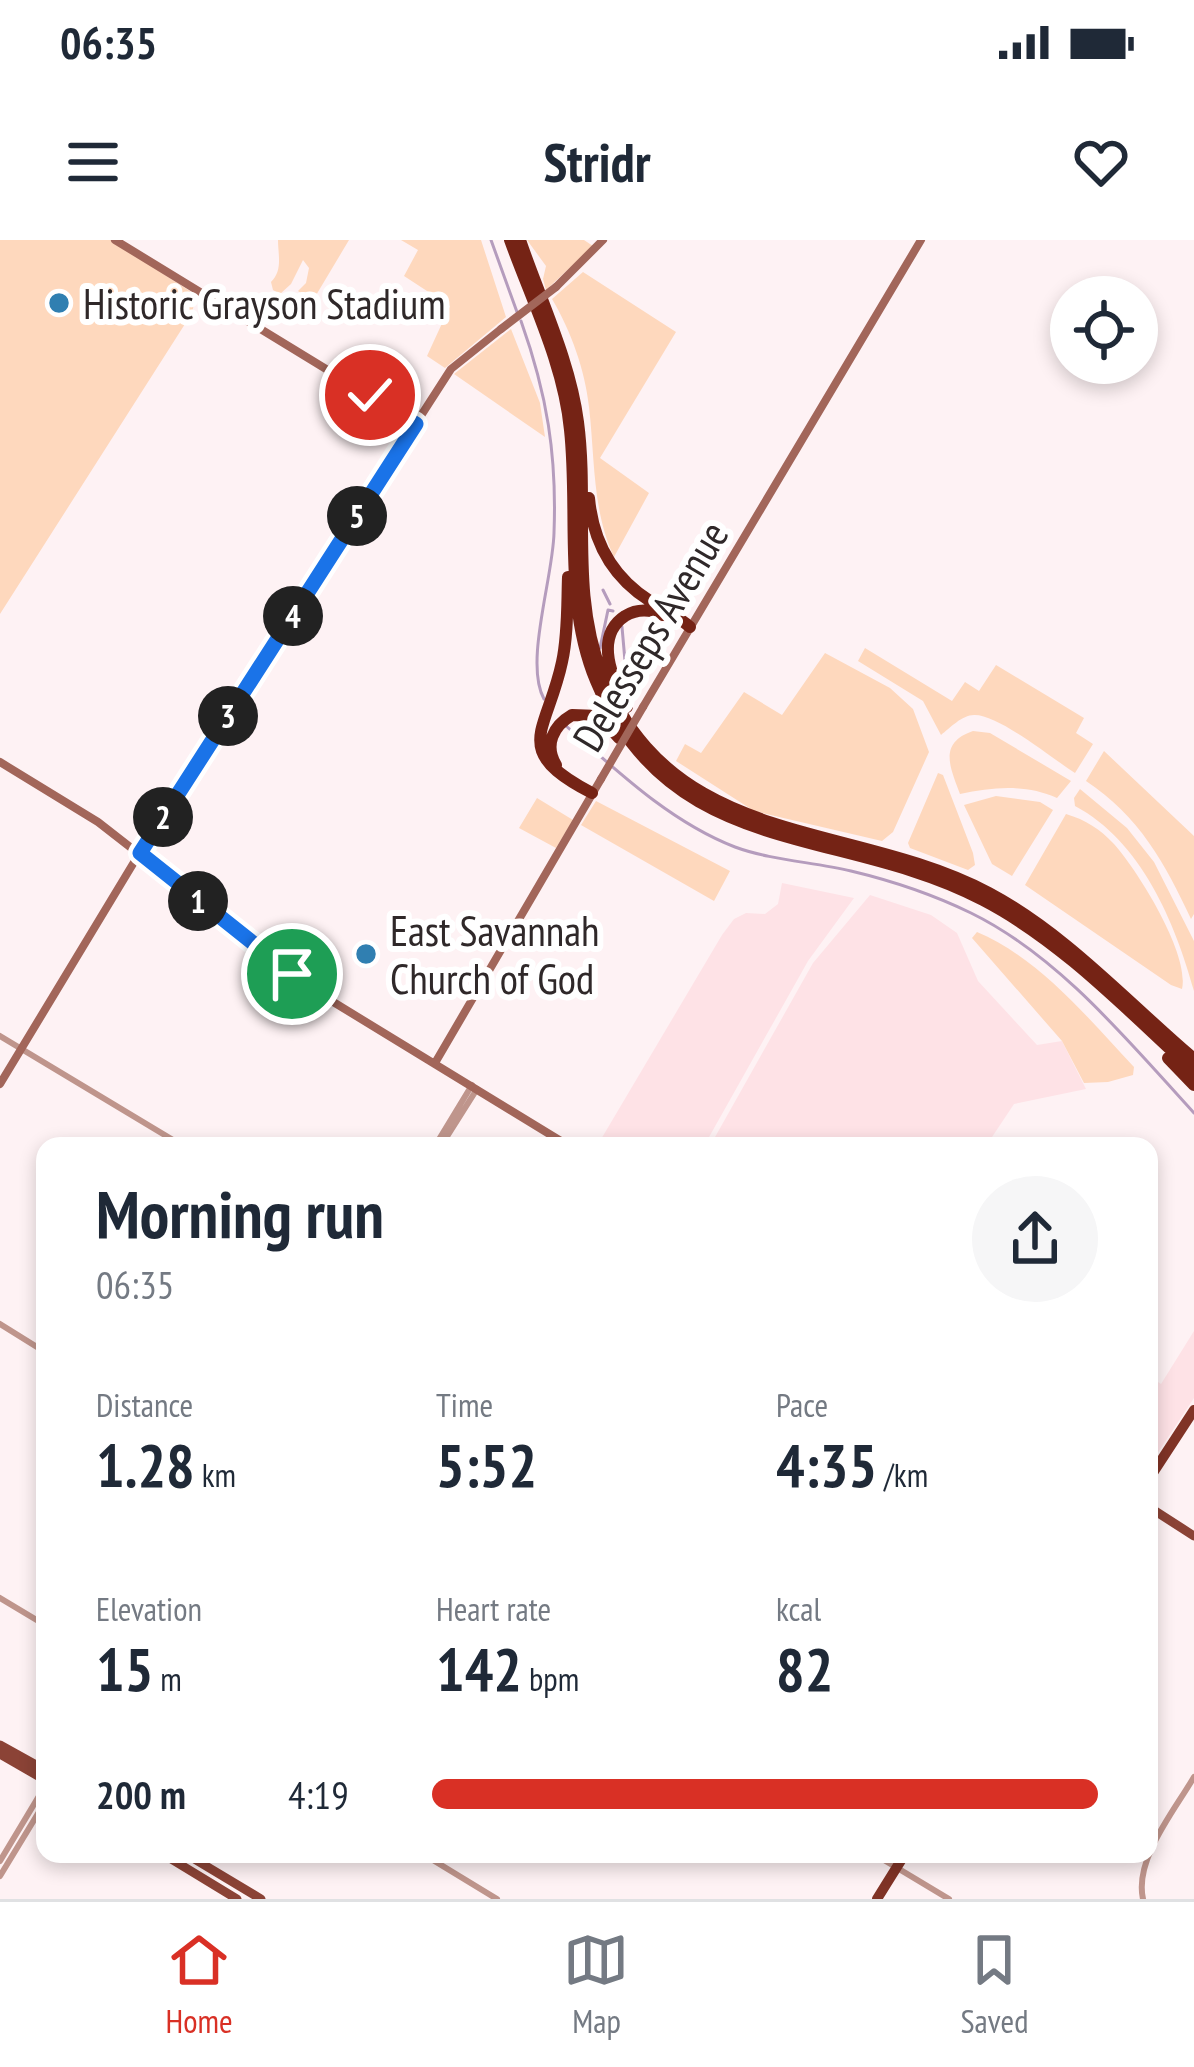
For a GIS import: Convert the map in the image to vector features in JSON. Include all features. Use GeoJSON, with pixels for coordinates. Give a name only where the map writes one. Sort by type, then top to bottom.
{"type":"FeatureCollection","features":[{"type":"Feature","properties":{"kind":"highway"},"geometry":{"type":"LineString","coordinates":[[510,240],[565,398],[579,625],[603,697],[657,770],[692,798],[740,824]]}},
{"type":"Feature","properties":{"kind":"highway"},"geometry":{"type":"LineString","coordinates":[[520,240],[578,394],[591,517],[602,551],[630,587],[690,627]]}},
{"type":"Feature","properties":{"kind":"highway"},"geometry":{"type":"LineString","coordinates":[[560,352],[579,425],[584,594],[591,638],[618,706],[663,764],[697,791],[736,812],[930,867],[984,891],[1081,954],[1194,1048]]}},
{"type":"Feature","properties":{"kind":"highway"},"geometry":{"type":"LineString","coordinates":[[573,480],[564,656],[542,722],[540,746],[552,770],[592,793]]}},
{"type":"Feature","properties":{"kind":"highway"},"geometry":{"type":"LineString","coordinates":[[663,764],[622,698],[609,666],[609,636],[622,618],[643,610],[690,627]]}},
{"type":"Feature","properties":{"kind":"highway"},"geometry":{"type":"LineString","coordinates":[[592,793],[554,763],[550,748],[554,733],[572,715],[598,716],[655,776],[703,810],[912,870],[955,886],[1016,920],[1194,1071]]}},
{"type":"Feature","properties":{"kind":"highway"},"geometry":{"type":"LineString","coordinates":[[1021,913],[1194,1059]]}},
{"type":"Feature","properties":{"kind":"highway"},"geometry":{"type":"LineString","coordinates":[[1091,980],[1194,1085]]}},
{"type":"Feature","properties":{"kind":"highway"},"geometry":{"type":"LineString","coordinates":[[1158,1465],[1194,1410]]}},
{"type":"Feature","properties":{"kind":"highway"},"geometry":{"type":"LineString","coordinates":[[878,1899],[899,1863]]}},
{"type":"Feature","properties":{"kind":"main road"},"geometry":{"type":"LineString","coordinates":[[115,240],[416,424]]}},
{"type":"Feature","properties":{"kind":"main road"},"geometry":{"type":"LineString","coordinates":[[0,1084],[140,853],[451,369],[556,287],[603,240]]}},
{"type":"Feature","properties":{"kind":"main road","name":"Delesseps Avenue"},"geometry":{"type":"LineString","coordinates":[[435,1063],[921,240]]}},
{"type":"Feature","properties":{"kind":"main road"},"geometry":{"type":"LineString","coordinates":[[0,762],[98,822],[312,989],[555,1137]]}},
{"type":"Feature","properties":{"kind":"main road"},"geometry":{"type":"LineString","coordinates":[[1158,1513],[1194,1536]]}},
{"type":"Feature","properties":{"kind":"main road"},"geometry":{"type":"LineString","coordinates":[[0,1745],[36,1765]]}},
{"type":"Feature","properties":{"kind":"main road"},"geometry":{"type":"LineString","coordinates":[[0,1754],[36,1777]]}},
{"type":"Feature","properties":{"kind":"main road"},"geometry":{"type":"LineString","coordinates":[[180,1863],[261,1899]]}},
{"type":"Feature","properties":{"kind":"main road"},"geometry":{"type":"LineString","coordinates":[[196,1863],[237,1899]]}},
{"type":"Feature","properties":{"kind":"street"},"geometry":{"type":"LineString","coordinates":[[0,1036],[168,1137]]}},
{"type":"Feature","properties":{"kind":"street"},"geometry":{"type":"LineString","coordinates":[[443,1137],[474,1087]]}},
{"type":"Feature","properties":{"kind":"street"},"geometry":{"type":"LineString","coordinates":[[0,1324],[36,1346]]}},
{"type":"Feature","properties":{"kind":"street"},"geometry":{"type":"LineString","coordinates":[[0,1598],[36,1620]]}},
{"type":"Feature","properties":{"kind":"street"},"geometry":{"type":"LineString","coordinates":[[1158,1839],[1194,1778]]}},
{"type":"Feature","properties":{"kind":"street"},"geometry":{"type":"LineString","coordinates":[[0,1861],[36,1799]]}},
{"type":"Feature","properties":{"kind":"street"},"geometry":{"type":"LineString","coordinates":[[0,1876],[36,1817]]}},
{"type":"Feature","properties":{"kind":"street"},"geometry":{"type":"LineString","coordinates":[[438,1863],[497,1899]]}},
{"type":"Feature","properties":{"kind":"street"},"geometry":{"type":"LineString","coordinates":[[888,1863],[949,1899]]}},
{"type":"Feature","properties":{"kind":"street"},"geometry":{"type":"LineString","coordinates":[[1144,1899],[1141,1889],[1148,1863]]}},
{"type":"Feature","properties":{"kind":"shaded area"},"geometry":{"type":"Polygon","coordinates":[[[0,240],[111,240],[196,295],[192,313],[0,614],[0,240]]]}},
{"type":"Feature","properties":{"kind":"shaded area"},"geometry":{"type":"Polygon","coordinates":[[[278,240],[349,240],[312,302],[298,291],[306,283],[309,268],[303,260],[291,284],[280,294],[273,290],[278,240]]]}},
{"type":"Feature","properties":{"kind":"shaded area"},"geometry":{"type":"Polygon","coordinates":[[[401,240],[481,240],[506,317],[445,368],[427,356],[450,306],[404,276],[418,250],[401,240]]]}},
{"type":"Feature","properties":{"kind":"shaded area"},"geometry":{"type":"Polygon","coordinates":[[[527,240],[584,240],[593,246],[546,290],[546,266],[527,240]]]}},
{"type":"Feature","properties":{"kind":"shaded area"},"geometry":{"type":"Polygon","coordinates":[[[583,272],[676,332],[600,458],[649,493],[614,557],[598,502],[584,379],[552,299],[583,272]]]}},
{"type":"Feature","properties":{"kind":"shaded area"},"geometry":{"type":"Polygon","coordinates":[[[511,329],[540,403],[545,437],[454,374],[511,329]]]}},
{"type":"Feature","properties":{"kind":"shaded area"},"geometry":{"type":"Polygon","coordinates":[[[865,648],[952,701],[965,682],[979,691],[996,665],[1084,718],[1076,733],[1093,744],[1075,773],[1011,729],[984,717],[965,717],[941,735],[923,701],[858,661],[865,648]]]}},
{"type":"Feature","properties":{"kind":"shaded area"},"geometry":{"type":"Polygon","coordinates":[[[825,653],[890,688],[913,709],[929,752],[893,832],[882,841],[754,811],[676,761],[685,744],[701,753],[744,692],[782,715],[825,653]]]}},
{"type":"Feature","properties":{"kind":"shaded area"},"geometry":{"type":"Polygon","coordinates":[[[973,731],[990,733],[1071,781],[1057,798],[1009,788],[960,794],[950,765],[951,749],[973,731]]]}},
{"type":"Feature","properties":{"kind":"shaded area"},"geometry":{"type":"Polygon","coordinates":[[[1104,751],[1194,836],[1191,919],[1149,842],[1121,809],[1086,781],[1104,751]]]}},
{"type":"Feature","properties":{"kind":"shaded area"},"geometry":{"type":"Polygon","coordinates":[[[938,773],[943,775],[973,853],[975,865],[968,870],[910,848],[908,843],[938,773]]]}},
{"type":"Feature","properties":{"kind":"shaded area"},"geometry":{"type":"Polygon","coordinates":[[[1080,789],[1127,828],[1154,862],[1194,941],[1194,991],[1177,938],[1152,886],[1119,840],[1075,806],[1080,789]]]}},
{"type":"Feature","properties":{"kind":"shaded area"},"geometry":{"type":"Polygon","coordinates":[[[996,796],[1040,802],[1053,810],[1012,876],[992,864],[964,805],[996,796]]]}},
{"type":"Feature","properties":{"kind":"shaded area"},"geometry":{"type":"Polygon","coordinates":[[[537,798],[573,820],[556,848],[519,828],[537,798]]]}},
{"type":"Feature","properties":{"kind":"shaded area"},"geometry":{"type":"Polygon","coordinates":[[[596,801],[730,871],[714,901],[581,825],[596,801]]]}},
{"type":"Feature","properties":{"kind":"shaded area"},"geometry":{"type":"Polygon","coordinates":[[[1066,814],[1103,834],[1136,873],[1178,955],[1182,989],[1025,885],[1066,814]]]}},
{"type":"Feature","properties":{"kind":"shaded area"},"geometry":{"type":"Polygon","coordinates":[[[782,883],[854,898],[808,961],[709,1137],[602,1137],[734,919],[746,913],[765,914],[778,904],[782,883]]]}},
{"type":"Feature","properties":{"kind":"shaded area"},"geometry":{"type":"Polygon","coordinates":[[[870,895],[931,915],[957,933],[978,981],[1037,1045],[1062,1041],[1086,1089],[1014,1104],[992,1137],[715,1137],[813,963],[870,895]]]}},
{"type":"Feature","properties":{"kind":"shaded area"},"geometry":{"type":"Polygon","coordinates":[[[977,932],[1021,957],[1062,991],[1134,1067],[1133,1075],[1084,1083],[1062,1041],[972,938],[977,932]]]}},
{"type":"Feature","properties":{"kind":"shaded area"},"geometry":{"type":"Polygon","coordinates":[[[1194,1331],[1194,1398],[1158,1452],[1158,1382],[1161,1384],[1194,1331]]]}},
{"type":"Feature","properties":{"kind":"waterway"},"geometry":{"type":"LineString","coordinates":[[491,240],[517,312]]}},
{"type":"Feature","properties":{"kind":"waterway"},"geometry":{"type":"LineString","coordinates":[[521,321],[544,400],[554,477],[552,552],[537,664],[544,699]]}},
{"type":"Feature","properties":{"kind":"waterway"},"geometry":{"type":"LineString","coordinates":[[603,590],[610,604]]}},
{"type":"Feature","properties":{"kind":"waterway"},"geometry":{"type":"LineString","coordinates":[[600,648],[608,610],[613,611]]}},
{"type":"Feature","properties":{"kind":"waterway"},"geometry":{"type":"LineString","coordinates":[[622,627],[628,695]]}},
{"type":"Feature","properties":{"kind":"waterway"},"geometry":{"type":"LineString","coordinates":[[565,725],[645,793],[711,836],[748,851],[897,884],[956,906],[1003,931],[1091,1002],[1194,1113]]}},
{"type":"Feature","properties":{"kind":"waterway"},"geometry":{"type":"LineString","coordinates":[[593,744],[603,731]]}},
{"type":"Feature","properties":{"kind":"place","name":"Historic Grayson Stadium"},"geometry":{"type":"Point","coordinates":[59,303]}},
{"type":"Feature","properties":{"kind":"place","name":"East Savannah Church of God"},"geometry":{"type":"Point","coordinates":[366,954]}},
{"type":"Feature","properties":{"kind":"route"},"geometry":{"type":"LineString","coordinates":[[292,974],[140,853],[416,424],[370,395]]}}]}
